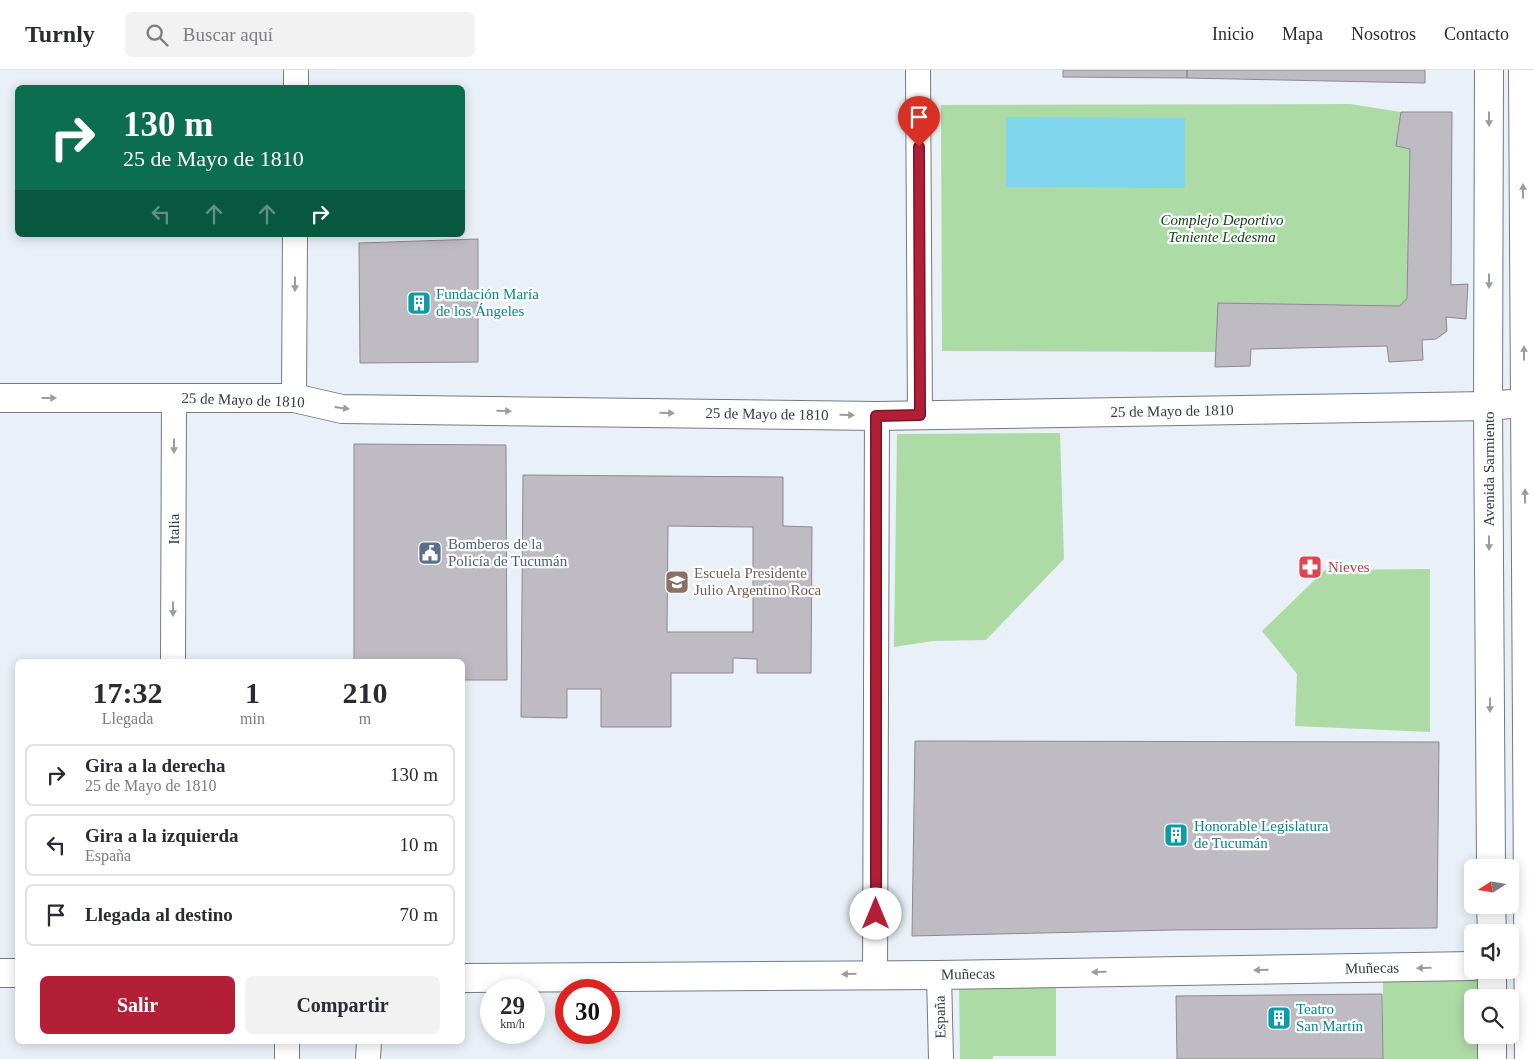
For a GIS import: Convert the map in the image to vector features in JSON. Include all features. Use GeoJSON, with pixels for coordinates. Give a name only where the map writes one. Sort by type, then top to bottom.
{"type":"FeatureCollection","features":[{"type":"Feature","properties":{"kind":"street"},"geometry":{"type":"LineString","coordinates":[[296,70],[296,85]]}},
{"type":"Feature","properties":{"kind":"street"},"geometry":{"type":"LineString","coordinates":[[918,70],[920,415]]}},
{"type":"Feature","properties":{"kind":"street","name":"Avenida Sarmiento"},"geometry":{"type":"LineString","coordinates":[[1489,70],[1488,406],[1491,859]]}},
{"type":"Feature","properties":{"kind":"street"},"geometry":{"type":"LineString","coordinates":[[1523,70],[1529,402],[1524,965],[1529,1059]]}},
{"type":"Feature","properties":{"kind":"street"},"geometry":{"type":"LineString","coordinates":[[294,398],[295,237]]}},
{"type":"Feature","properties":{"kind":"street","name":"25 de Mayo de 1810"},"geometry":{"type":"LineString","coordinates":[[0,398],[294,398],[342,409],[876,416],[1488,406],[1529,402]]}},
{"type":"Feature","properties":{"kind":"street","name":"Italia"},"geometry":{"type":"LineString","coordinates":[[173,659],[174,398]]}},
{"type":"Feature","properties":{"kind":"street"},"geometry":{"type":"LineString","coordinates":[[875,974],[876,416]]}},
{"type":"Feature","properties":{"kind":"street","name":"Muñecas"},"geometry":{"type":"LineString","coordinates":[[465,978],[939,975],[1464,966]]}},
{"type":"Feature","properties":{"kind":"street"},"geometry":{"type":"LineString","coordinates":[[0,973],[15,973]]}},
{"type":"Feature","properties":{"kind":"street","name":"España"},"geometry":{"type":"LineString","coordinates":[[939,975],[941,1059]]}},
{"type":"Feature","properties":{"kind":"street"},"geometry":{"type":"LineString","coordinates":[[286,1059],[287,1044]]}},
{"type":"Feature","properties":{"kind":"street"},"geometry":{"type":"LineString","coordinates":[[368,1059],[369,1044]]}},
{"type":"Feature","properties":{"kind":"street"},"geometry":{"type":"LineString","coordinates":[[1492,1044],[1492,1059]]}},
{"type":"Feature","properties":{"kind":"green space","name":"Complejo Deportivo Teniente Ledesma"},"geometry":{"type":"Polygon","coordinates":[[[1350,104],[1401,112],[1452,112],[1451,284],[1468,284],[1466,319],[1446,317],[1447,331],[1439,337],[1422,340],[1423,360],[1389,362],[1387,346],[1251,349],[1250,366],[1215,367],[1215,352],[942,351],[941,105],[1350,104]]]}},
{"type":"Feature","properties":{"kind":"green space"},"geometry":{"type":"Polygon","coordinates":[[[1060,433],[1064,559],[986,640],[933,641],[894,647],[897,434],[1060,433]]]}},
{"type":"Feature","properties":{"kind":"green space"},"geometry":{"type":"Polygon","coordinates":[[[1430,569],[1430,732],[1295,726],[1297,674],[1262,631],[1325,570],[1430,569]]]}},
{"type":"Feature","properties":{"kind":"green space"},"geometry":{"type":"Polygon","coordinates":[[[1464,973],[1464,979],[1491,979],[1491,989],[1464,989],[1464,1044],[1487,1044],[1486,1059],[1383,1059],[1383,980],[1464,973]]]}},
{"type":"Feature","properties":{"kind":"green space"},"geometry":{"type":"Polygon","coordinates":[[[1056,986],[1056,1056],[993,1056],[993,1059],[960,1059],[959,987],[1056,986]]]}},
{"type":"Feature","properties":{"kind":"water"},"geometry":{"type":"Polygon","coordinates":[[[1006,117],[1185,118],[1185,188],[1006,187],[1006,117]]]}},
{"type":"Feature","properties":{"kind":"building"},"geometry":{"type":"Polygon","coordinates":[[[1063,70],[1187,70],[1187,78],[1063,77],[1063,70]]]}},
{"type":"Feature","properties":{"kind":"building"},"geometry":{"type":"Polygon","coordinates":[[[1187,70],[1425,70],[1425,83],[1187,78],[1187,70]]]}},
{"type":"Feature","properties":{"kind":"building"},"geometry":{"type":"Polygon","coordinates":[[[1401,112],[1452,112],[1451,285],[1468,284],[1466,319],[1446,317],[1447,331],[1436,339],[1422,340],[1423,360],[1389,362],[1387,346],[1251,349],[1250,366],[1215,367],[1218,303],[1400,306],[1407,298],[1410,149],[1396,146],[1401,112]]]}},
{"type":"Feature","properties":{"kind":"building","name":"Fundación María de los Ángeles"},"geometry":{"type":"Polygon","coordinates":[[[478,239],[478,362],[360,363],[359,243],[478,239]]]}},
{"type":"Feature","properties":{"kind":"building","name":"Bomberos de la Policía de Tucumán"},"geometry":{"type":"Polygon","coordinates":[[[354,444],[506,445],[507,680],[465,680],[465,659],[354,659],[354,444]]]}},
{"type":"Feature","properties":{"kind":"building","name":"Escuela Presidente Julio Argentino Roca"},"geometry":{"type":"Polygon","coordinates":[[[523,475],[783,477],[783,526],[812,527],[811,673],[757,673],[757,659],[733,658],[733,673],[671,673],[671,727],[601,727],[601,689],[567,689],[567,718],[521,717],[523,475]],[[668,526],[667,632],[753,632],[753,527],[668,526]]]}},
{"type":"Feature","properties":{"kind":"building","name":"Honorable Legislatura de Tucumán"},"geometry":{"type":"Polygon","coordinates":[[[915,741],[1439,742],[1437,928],[1172,930],[912,936],[915,741]]]}},
{"type":"Feature","properties":{"kind":"building","name":"Teatro San Martín"},"geometry":{"type":"Polygon","coordinates":[[[1382,994],[1383,1059],[1177,1059],[1176,996],[1382,994]]]}},
{"type":"Feature","properties":{"kind":"place","name":"Fundación María de los Ángeles"},"geometry":{"type":"Point","coordinates":[419,303]}},
{"type":"Feature","properties":{"kind":"place","name":"Bomberos de la Policía de Tucumán"},"geometry":{"type":"Point","coordinates":[430,553]}},
{"type":"Feature","properties":{"kind":"place","name":"Nieves"},"geometry":{"type":"Point","coordinates":[1310,567]}},
{"type":"Feature","properties":{"kind":"place","name":"Escuela Presidente Julio Argentino Roca"},"geometry":{"type":"Point","coordinates":[677,582]}},
{"type":"Feature","properties":{"kind":"place","name":"Honorable Legislatura de Tucumán"},"geometry":{"type":"Point","coordinates":[1176,835]}},
{"type":"Feature","properties":{"kind":"place","name":"Teatro San Martín"},"geometry":{"type":"Point","coordinates":[1279,1018]}},
{"type":"Feature","properties":{"kind":"route"},"geometry":{"type":"LineString","coordinates":[[876,914],[876,416],[920,415],[919,147]]}}]}
